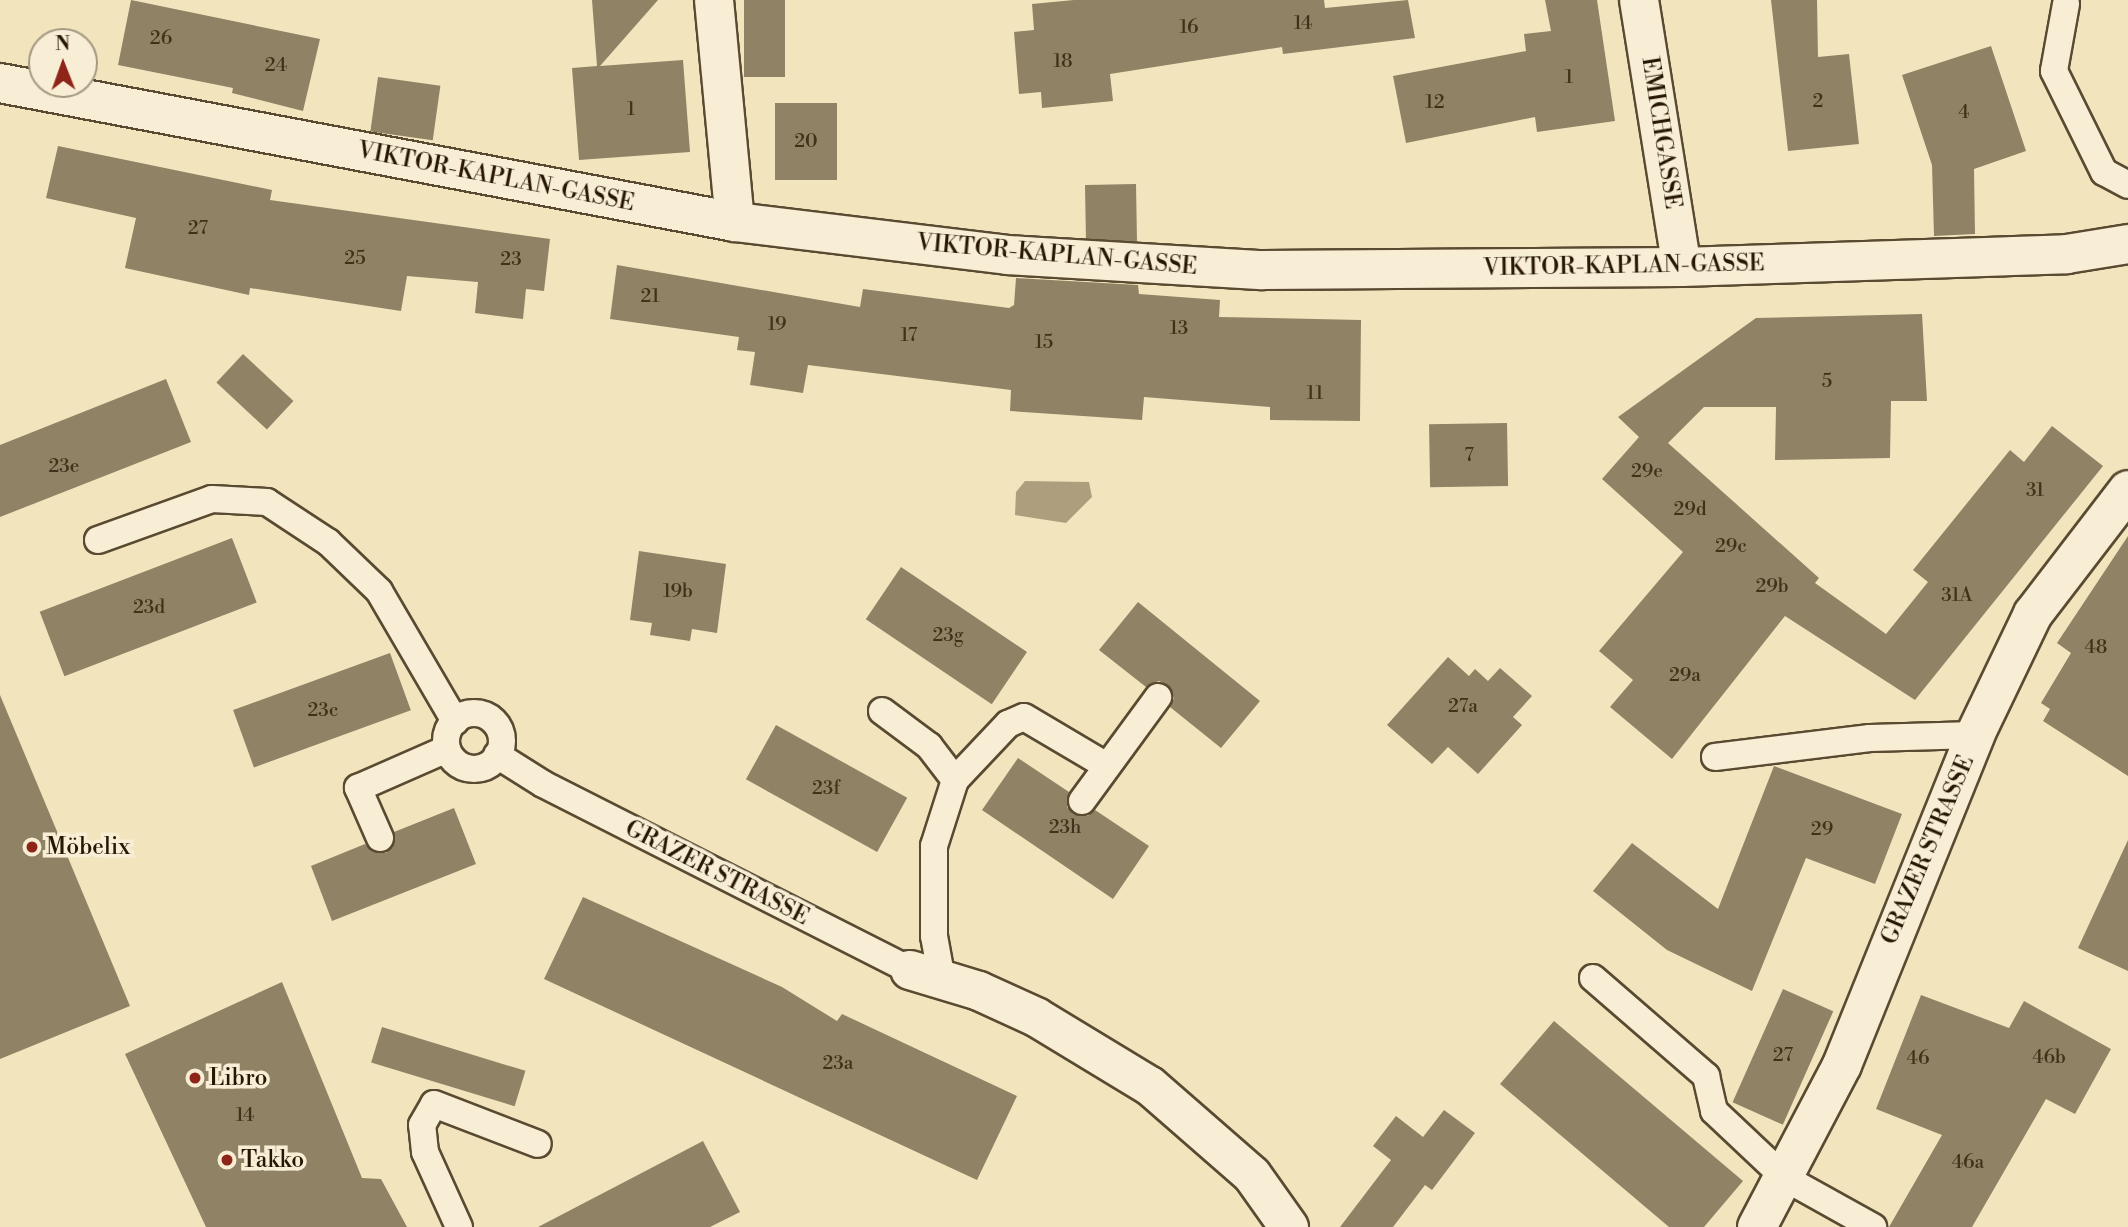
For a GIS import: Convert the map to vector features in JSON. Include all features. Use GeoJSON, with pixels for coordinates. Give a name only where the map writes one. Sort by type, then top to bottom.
{"type":"FeatureCollection","features":[{"type":"Feature","properties":{"kind":"street"},"geometry":{"type":"LineString","coordinates":[[714,0],[735,222]]}},
{"type":"Feature","properties":{"kind":"street","name":"EMICHGASSE"},"geometry":{"type":"LineString","coordinates":[[1639,0],[1682,267]]}},
{"type":"Feature","properties":{"kind":"street","name":"VIKTOR-KAPLAN-GASSE"},"geometry":{"type":"LineString","coordinates":[[0,83],[735,222],[1007,255],[1263,270],[1682,267],[2067,254],[2128,244]]}},
{"type":"Feature","properties":{"kind":"street","name":"GRAZER STRASSE"},"geometry":{"type":"LineString","coordinates":[[1757,1227],[1842,1065],[1975,735],[2033,614],[2128,490]]}},
{"type":"Feature","properties":{"kind":"street","name":"GRAZER STRASSE"},"geometry":{"type":"LineString","coordinates":[[926,975],[1036,1017],[1150,1086],[1252,1175],[1289,1227]]}},
{"type":"Feature","properties":{"kind":"lane"},"geometry":{"type":"LineString","coordinates":[[2066,4],[2054,71],[2104,172],[2128,185]]}},
{"type":"Feature","properties":{"kind":"lane"},"geometry":{"type":"LineString","coordinates":[[98,540],[212,499],[267,502],[328,542],[379,591],[454,721],[447,750],[457,764],[475,769],[497,755],[502,739],[495,723],[471,713],[454,721]]}},
{"type":"Feature","properties":{"kind":"lane"},"geometry":{"type":"LineString","coordinates":[[1082,801],[1157,697]]}},
{"type":"Feature","properties":{"kind":"lane"},"geometry":{"type":"LineString","coordinates":[[883,711],[929,746],[955,780]]}},
{"type":"Feature","properties":{"kind":"lane"},"geometry":{"type":"LineString","coordinates":[[926,975],[934,936],[934,846],[955,780],[1008,724],[1024,717],[1107,766]]}},
{"type":"Feature","properties":{"kind":"lane"},"geometry":{"type":"LineString","coordinates":[[1716,757],[1871,738],[1975,735]]}},
{"type":"Feature","properties":{"kind":"lane"},"geometry":{"type":"LineString","coordinates":[[380,838],[358,788],[447,750]]}},
{"type":"Feature","properties":{"kind":"lane","name":"GRAZER STRASSE"},"geometry":{"type":"LineString","coordinates":[[497,755],[543,785],[926,975]]}},
{"type":"Feature","properties":{"kind":"lane"},"geometry":{"type":"LineString","coordinates":[[1593,978],[1706,1076],[1714,1111],[1785,1178],[1846,1220],[1873,1227]]}},
{"type":"Feature","properties":{"kind":"lane"},"geometry":{"type":"LineString","coordinates":[[459,1227],[425,1152],[422,1125],[434,1104],[538,1144]]}},
{"type":"Feature","properties":{"kind":"shaded area"},"geometry":{"type":"Polygon","coordinates":[[[1025,481],[1089,482],[1092,497],[1066,523],[1015,515],[1016,492],[1025,481]]]}},
{"type":"Feature","properties":{"kind":"building"},"geometry":{"type":"Polygon","coordinates":[[[131,0],[320,39],[303,111],[232,93],[233,88],[118,65],[131,0]]]}},
{"type":"Feature","properties":{"kind":"building"},"geometry":{"type":"Polygon","coordinates":[[[592,0],[658,0],[600,66],[683,60],[690,152],[579,160],[572,68],[597,66],[592,0]]]}},
{"type":"Feature","properties":{"kind":"building"},"geometry":{"type":"Polygon","coordinates":[[[744,0],[785,0],[785,77],[744,77],[744,0]]]}},
{"type":"Feature","properties":{"kind":"building"},"geometry":{"type":"Polygon","coordinates":[[[1074,0],[1324,0],[1325,8],[1408,0],[1415,38],[1283,54],[1282,47],[1110,74],[1113,101],[1042,108],[1041,92],[1019,94],[1014,32],[1034,30],[1032,4],[1074,0]]]}},
{"type":"Feature","properties":{"kind":"building"},"geometry":{"type":"Polygon","coordinates":[[[1545,0],[1597,0],[1615,121],[1537,132],[1535,117],[1406,143],[1393,76],[1526,51],[1524,34],[1551,31],[1545,0]]]}},
{"type":"Feature","properties":{"kind":"building"},"geometry":{"type":"Polygon","coordinates":[[[1771,0],[1817,0],[1818,57],[1849,54],[1859,144],[1788,151],[1771,0]]]}},
{"type":"Feature","properties":{"kind":"building"},"geometry":{"type":"Polygon","coordinates":[[[1991,46],[2026,151],[1974,169],[1975,234],[1934,236],[1932,165],[1902,75],[1991,46]]]}},
{"type":"Feature","properties":{"kind":"building"},"geometry":{"type":"Polygon","coordinates":[[[378,77],[440,86],[433,140],[370,131],[378,77]]]}},
{"type":"Feature","properties":{"kind":"building"},"geometry":{"type":"Polygon","coordinates":[[[775,103],[837,103],[837,180],[775,180],[775,103]]]}},
{"type":"Feature","properties":{"kind":"building"},"geometry":{"type":"Polygon","coordinates":[[[58,146],[272,190],[270,200],[550,239],[544,291],[526,289],[523,319],[475,313],[478,282],[407,276],[401,311],[250,288],[249,295],[125,268],[136,218],[46,198],[58,146]]]}},
{"type":"Feature","properties":{"kind":"building"},"geometry":{"type":"Polygon","coordinates":[[[1136,184],[1137,241],[1086,242],[1085,185],[1136,184]]]}},
{"type":"Feature","properties":{"kind":"building"},"geometry":{"type":"Polygon","coordinates":[[[617,265],[860,307],[863,289],[1009,308],[1014,305],[1016,278],[1138,285],[1139,294],[1220,300],[1219,317],[1361,320],[1360,421],[1270,420],[1270,407],[1144,397],[1142,420],[1010,411],[1011,390],[808,365],[803,393],[750,385],[755,352],[737,350],[739,337],[610,319],[617,265]]]}},
{"type":"Feature","properties":{"kind":"building"},"geometry":{"type":"Polygon","coordinates":[[[1922,314],[1927,401],[1891,401],[1890,458],[1775,460],[1776,407],[1704,407],[1668,443],[1819,578],[1815,583],[1886,634],[1928,582],[1913,570],[2010,450],[2024,462],[2052,426],[2103,466],[1915,700],[1785,616],[1672,759],[1610,707],[1633,680],[1599,651],[1683,552],[1602,479],[1639,437],[1618,417],[1756,318],[1922,314]]]}},
{"type":"Feature","properties":{"kind":"building"},"geometry":{"type":"Polygon","coordinates":[[[243,354],[293,401],[267,430],[216,383],[243,354]]]}},
{"type":"Feature","properties":{"kind":"building"},"geometry":{"type":"Polygon","coordinates":[[[166,379],[191,442],[0,517],[0,445],[166,379]]]}},
{"type":"Feature","properties":{"kind":"building"},"geometry":{"type":"Polygon","coordinates":[[[1507,423],[1508,486],[1430,487],[1429,424],[1507,423]]]}},
{"type":"Feature","properties":{"kind":"building"},"geometry":{"type":"Polygon","coordinates":[[[2128,536],[2128,776],[2043,721],[2050,709],[2041,703],[2071,653],[2057,643],[2128,536]]]}},
{"type":"Feature","properties":{"kind":"building"},"geometry":{"type":"Polygon","coordinates":[[[232,538],[257,602],[64,676],[40,612],[232,538]]]}},
{"type":"Feature","properties":{"kind":"building"},"geometry":{"type":"Polygon","coordinates":[[[639,551],[726,564],[717,633],[692,629],[690,641],[650,635],[652,623],[630,620],[639,551]]]}},
{"type":"Feature","properties":{"kind":"building"},"geometry":{"type":"Polygon","coordinates":[[[901,567],[1027,652],[992,704],[866,619],[901,567]]]}},
{"type":"Feature","properties":{"kind":"building"},"geometry":{"type":"Polygon","coordinates":[[[1138,602],[1260,701],[1221,748],[1170,707],[1174,698],[1168,685],[1159,681],[1146,687],[1099,650],[1138,602]]]}},
{"type":"Feature","properties":{"kind":"building"},"geometry":{"type":"Polygon","coordinates":[[[390,653],[411,710],[254,767],[233,710],[390,653]]]}},
{"type":"Feature","properties":{"kind":"building"},"geometry":{"type":"Polygon","coordinates":[[[1448,657],[1469,676],[1475,669],[1488,681],[1500,668],[1532,696],[1513,717],[1522,725],[1478,774],[1448,747],[1432,764],[1387,725],[1448,657]]]}},
{"type":"Feature","properties":{"kind":"building","name":"Möbelix"},"geometry":{"type":"Polygon","coordinates":[[[0,695],[130,1006],[0,1059],[0,695]]]}},
{"type":"Feature","properties":{"kind":"building"},"geometry":{"type":"Polygon","coordinates":[[[776,725],[907,798],[877,852],[746,779],[776,725]]]}},
{"type":"Feature","properties":{"kind":"building"},"geometry":{"type":"Polygon","coordinates":[[[1018,758],[1069,792],[1067,807],[1073,814],[1088,816],[1095,810],[1149,846],[1113,899],[982,810],[1018,758]]]}},
{"type":"Feature","properties":{"kind":"building"},"geometry":{"type":"Polygon","coordinates":[[[1774,766],[1902,814],[1875,884],[1806,858],[1752,991],[1667,950],[1593,891],[1632,843],[1718,909],[1774,766]]]}},
{"type":"Feature","properties":{"kind":"building"},"geometry":{"type":"Polygon","coordinates":[[[454,808],[476,864],[332,921],[311,866],[365,844],[371,851],[386,853],[393,847],[394,832],[454,808]]]}},
{"type":"Feature","properties":{"kind":"building"},"geometry":{"type":"Polygon","coordinates":[[[2128,840],[2128,971],[2078,948],[2128,840]]]}},
{"type":"Feature","properties":{"kind":"building"},"geometry":{"type":"Polygon","coordinates":[[[583,897],[782,987],[837,1021],[842,1014],[1017,1096],[977,1180],[544,979],[583,897]]]}},
{"type":"Feature","properties":{"kind":"building"},"geometry":{"type":"Polygon","coordinates":[[[282,982],[362,1178],[381,1179],[407,1227],[206,1227],[125,1054],[282,982]]]}},
{"type":"Feature","properties":{"kind":"building"},"geometry":{"type":"Polygon","coordinates":[[[1783,989],[1833,1011],[1783,1125],[1733,1102],[1783,989]]]}},
{"type":"Feature","properties":{"kind":"building"},"geometry":{"type":"Polygon","coordinates":[[[1921,995],[2009,1028],[2024,1001],[2111,1049],[2075,1114],[2046,1099],[1972,1227],[1889,1227],[1942,1135],[1876,1109],[1921,995]]]}},
{"type":"Feature","properties":{"kind":"building"},"geometry":{"type":"Polygon","coordinates":[[[1554,1021],[1743,1181],[1704,1227],[1669,1227],[1500,1084],[1554,1021]]]}},
{"type":"Feature","properties":{"kind":"building"},"geometry":{"type":"Polygon","coordinates":[[[382,1027],[525,1071],[515,1106],[371,1062],[382,1027]]]}},
{"type":"Feature","properties":{"kind":"building"},"geometry":{"type":"Polygon","coordinates":[[[1444,1110],[1475,1133],[1432,1190],[1425,1185],[1393,1227],[1340,1227],[1391,1160],[1373,1146],[1396,1116],[1423,1137],[1444,1110]]]}},
{"type":"Feature","properties":{"kind":"building"},"geometry":{"type":"Polygon","coordinates":[[[703,1141],[740,1212],[710,1227],[538,1227],[703,1141]]]}},
{"type":"Feature","properties":{"kind":"place","name":"Möbelix"},"geometry":{"type":"Point","coordinates":[32,847]}},
{"type":"Feature","properties":{"kind":"place","name":"Libro"},"geometry":{"type":"Point","coordinates":[195,1078]}},
{"type":"Feature","properties":{"kind":"place","name":"Takko"},"geometry":{"type":"Point","coordinates":[227,1160]}}]}
